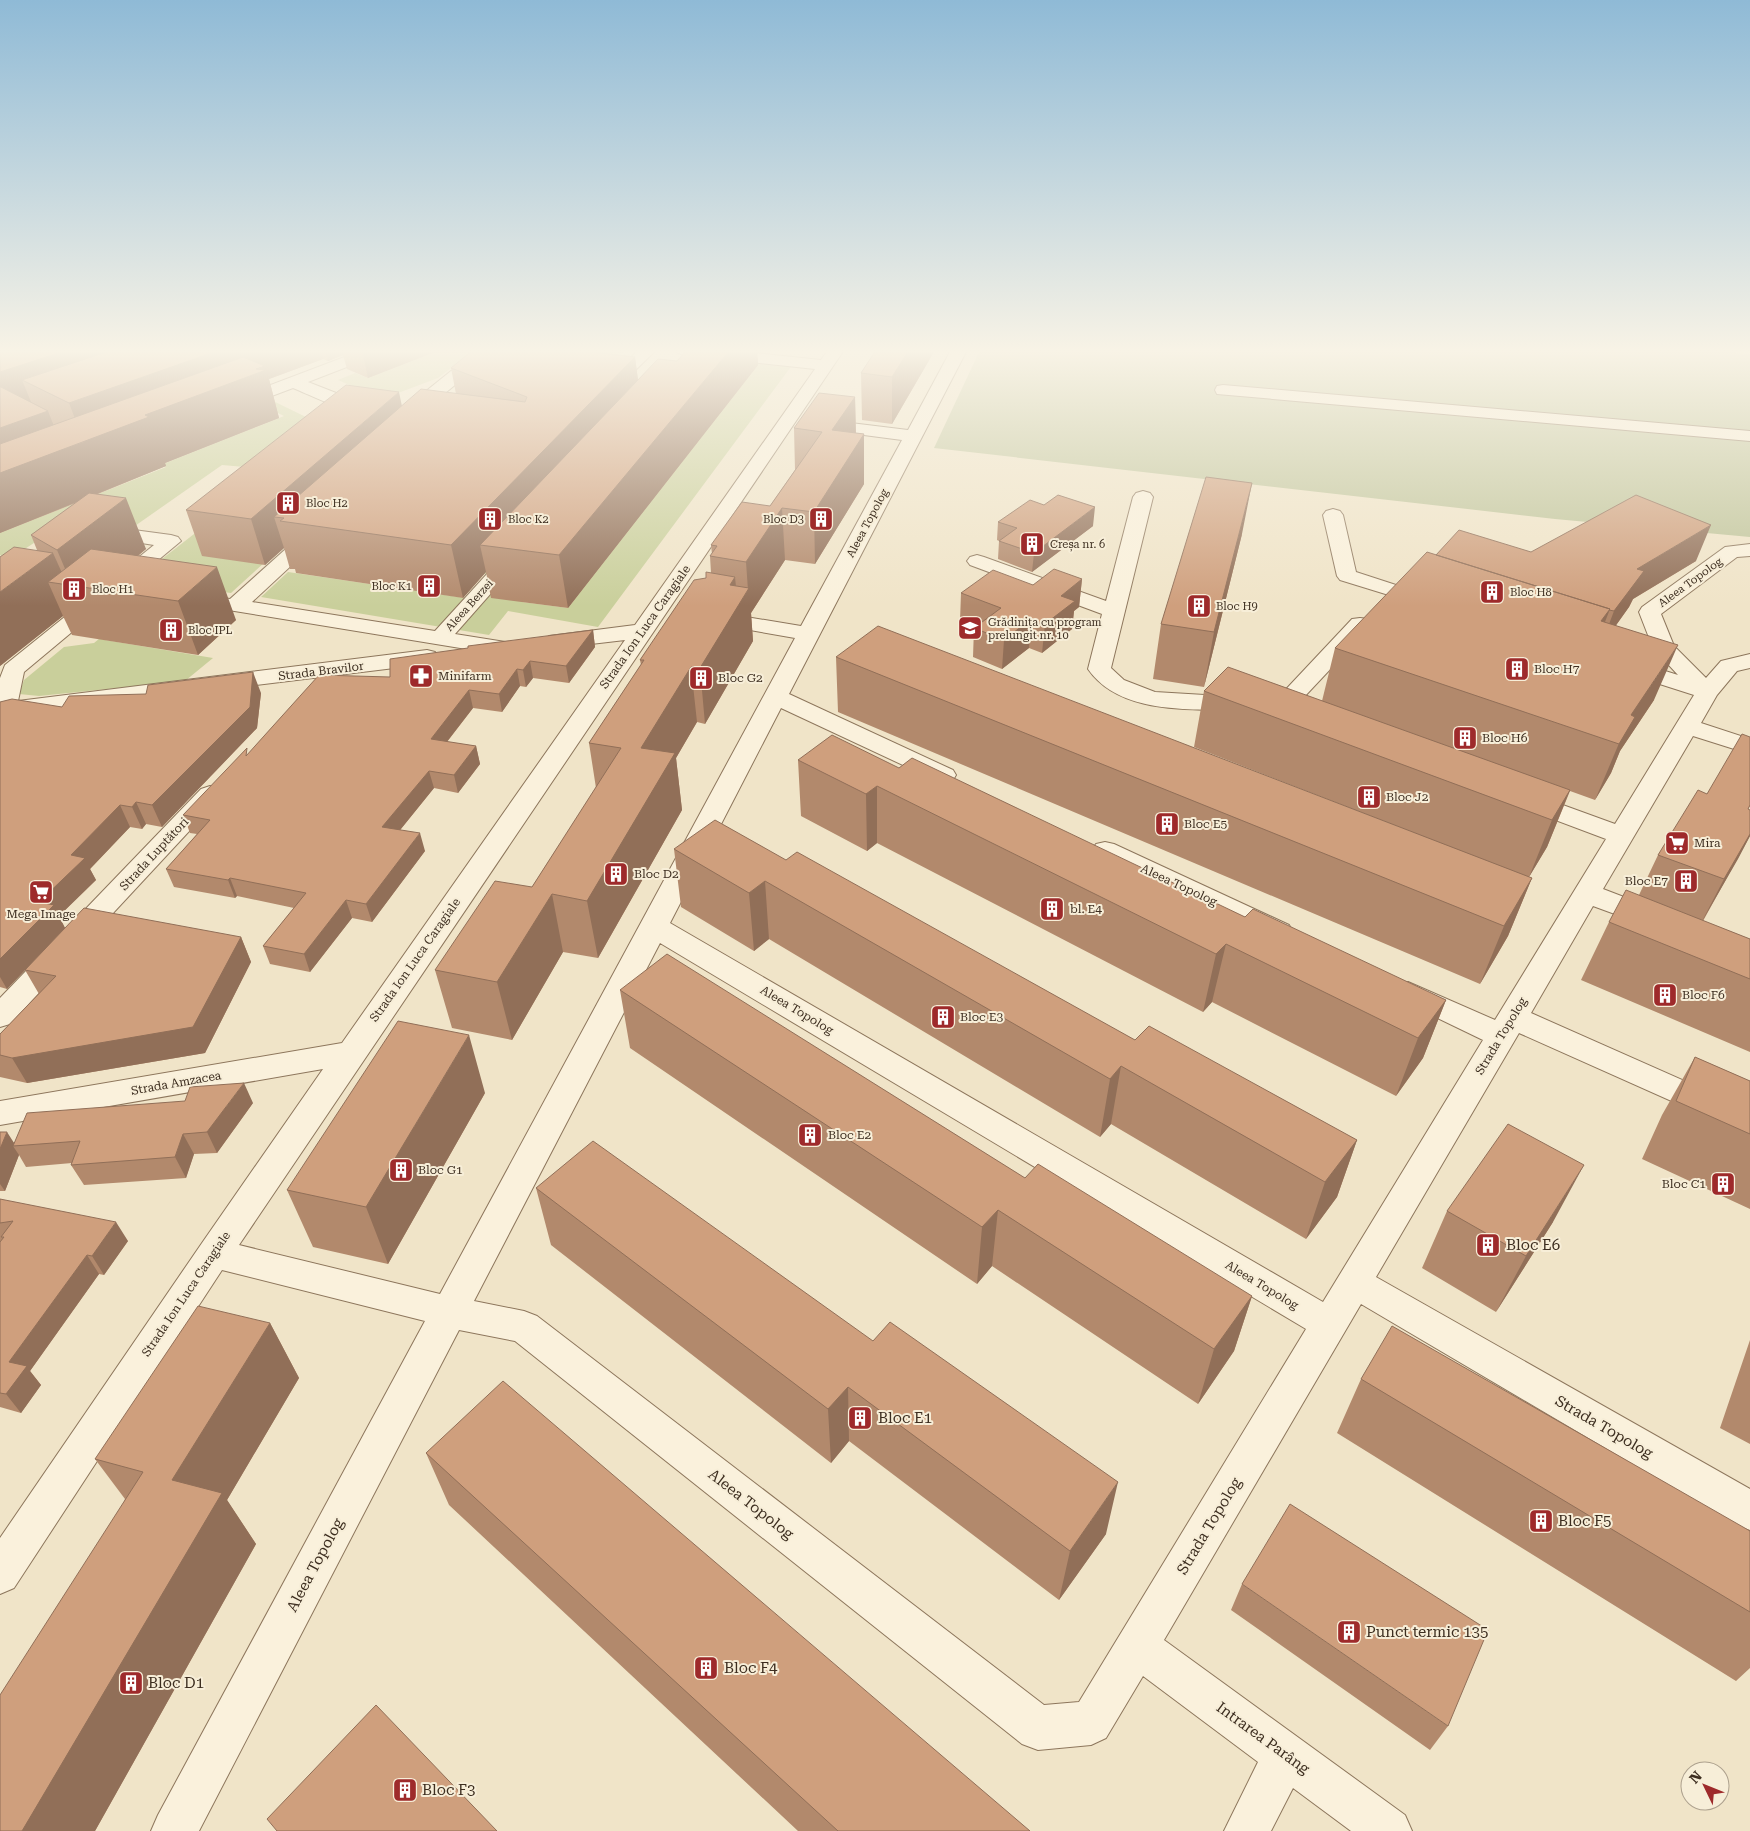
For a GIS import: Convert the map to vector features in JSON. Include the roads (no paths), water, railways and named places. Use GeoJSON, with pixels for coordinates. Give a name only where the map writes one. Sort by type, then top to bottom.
{"type":"FeatureCollection","features":[{"type":"Feature","properties":{"kind":"street","name":"Strada Ion Luca Caragiale"},"geometry":{"type":"LineString","coordinates":[[0,1574],[214,1253],[352,1053],[668,616],[778,435]]}},
{"type":"Feature","properties":{"kind":"street"},"geometry":{"type":"LineString","coordinates":[[908,435],[913,436]]}},
{"type":"Feature","properties":{"kind":"street","name":"Aleea Topolog"},"geometry":{"type":"LineString","coordinates":[[182,1827],[449,1312],[913,436]]}},
{"type":"Feature","properties":{"kind":"street"},"geometry":{"type":"LineString","coordinates":[[1143,497],[1099,669],[1116,685],[1150,699],[1291,710],[1388,601],[1347,576],[1333,516]]}},
{"type":"Feature","properties":{"kind":"street"},"geometry":{"type":"LineString","coordinates":[[235,606],[326,522]]}},
{"type":"Feature","properties":{"kind":"street"},"geometry":{"type":"LineString","coordinates":[[2,711],[13,670],[172,541],[81,529]]}},
{"type":"Feature","properties":{"kind":"street","name":"Aleea Berzei"},"geometry":{"type":"LineString","coordinates":[[440,638],[524,546]]}},
{"type":"Feature","properties":{"kind":"street","name":"Aleea Topolog"},"geometry":{"type":"LineString","coordinates":[[1707,692],[1664,648],[1650,612],[1732,551],[1750,550]]}},
{"type":"Feature","properties":{"kind":"street"},"geometry":{"type":"LineString","coordinates":[[976,561],[1113,611]]}},
{"type":"Feature","properties":{"kind":"street"},"geometry":{"type":"LineString","coordinates":[[115,587],[143,591]]}},
{"type":"Feature","properties":{"kind":"street","name":"Aleea Berzei"},"geometry":{"type":"LineString","coordinates":[[208,601],[440,638],[520,646]]}},
{"type":"Feature","properties":{"kind":"street","name":"Strada Bravilor"},"geometry":{"type":"LineString","coordinates":[[2,711],[520,646],[668,616],[808,634]]}},
{"type":"Feature","properties":{"kind":"street"},"geometry":{"type":"LineString","coordinates":[[1605,659],[1707,692],[1728,666],[1750,661]]}},
{"type":"Feature","properties":{"kind":"street"},"geometry":{"type":"LineString","coordinates":[[301,698],[328,670]]}},
{"type":"Feature","properties":{"kind":"street","name":"Strada Topolog"},"geometry":{"type":"LineString","coordinates":[[1038,1728],[1091,1723],[1707,692]]}},
{"type":"Feature","properties":{"kind":"street"},"geometry":{"type":"LineString","coordinates":[[775,696],[963,784]]}},
{"type":"Feature","properties":{"kind":"street"},"geometry":{"type":"LineString","coordinates":[[1687,726],[1750,747]]}},
{"type":"Feature","properties":{"kind":"street","name":"Strada Luptători"},"geometry":{"type":"LineString","coordinates":[[0,1016],[226,778]]}},
{"type":"Feature","properties":{"kind":"street"},"geometry":{"type":"LineString","coordinates":[[1511,794],[1621,835]]}},
{"type":"Feature","properties":{"kind":"street","name":"Aleea Topolog"},"geometry":{"type":"LineString","coordinates":[[1080,839],[1304,943]]}},
{"type":"Feature","properties":{"kind":"street"},"geometry":{"type":"LineString","coordinates":[[1587,893],[1678,928]]}},
{"type":"Feature","properties":{"kind":"street","name":"Aleea Topolog"},"geometry":{"type":"LineString","coordinates":[[654,926],[1329,1324]]}},
{"type":"Feature","properties":{"kind":"street"},"geometry":{"type":"LineString","coordinates":[[1385,981],[1507,1026],[1750,1124]]}},
{"type":"Feature","properties":{"kind":"street","name":"Strada Amzacea"},"geometry":{"type":"LineString","coordinates":[[0,1113],[352,1053]]}},
{"type":"Feature","properties":{"kind":"street"},"geometry":{"type":"LineString","coordinates":[[214,1253],[449,1312]]}},
{"type":"Feature","properties":{"kind":"street","name":"Strada Topolog"},"geometry":{"type":"LineString","coordinates":[[1354,1282],[1750,1511]]}},
{"type":"Feature","properties":{"kind":"street","name":"Aleea Topolog"},"geometry":{"type":"LineString","coordinates":[[449,1312],[524,1328],[1038,1728]]}},
{"type":"Feature","properties":{"kind":"street","name":"Intrarea Parâng"},"geometry":{"type":"LineString","coordinates":[[1137,1646],[1389,1831]]}},
{"type":"Feature","properties":{"kind":"street"},"geometry":{"type":"LineString","coordinates":[[1247,1831],[1286,1754]]}},
{"type":"Feature","properties":{"kind":"place","name":"Bloc H2"},"geometry":{"type":"Point","coordinates":[288,503]}},
{"type":"Feature","properties":{"kind":"place","name":"Bloc K2"},"geometry":{"type":"Point","coordinates":[490,519]}},
{"type":"Feature","properties":{"kind":"place","name":"Bloc D3"},"geometry":{"type":"Point","coordinates":[821,519]}},
{"type":"Feature","properties":{"kind":"place","name":"Creșa nr. 6"},"geometry":{"type":"Point","coordinates":[1032,544]}},
{"type":"Feature","properties":{"kind":"place","name":"Bloc K1"},"geometry":{"type":"Point","coordinates":[429,586]}},
{"type":"Feature","properties":{"kind":"place","name":"Bloc H1"},"geometry":{"type":"Point","coordinates":[74,589]}},
{"type":"Feature","properties":{"kind":"place","name":"Bloc H8"},"geometry":{"type":"Point","coordinates":[1492,592]}},
{"type":"Feature","properties":{"kind":"place","name":"Bloc H9"},"geometry":{"type":"Point","coordinates":[1199,606]}},
{"type":"Feature","properties":{"kind":"place","name":"Grădinița cu program prelungit nr. 10"},"geometry":{"type":"Point","coordinates":[970,628]}},
{"type":"Feature","properties":{"kind":"place","name":"Bloc IPL"},"geometry":{"type":"Point","coordinates":[171,630]}},
{"type":"Feature","properties":{"kind":"place","name":"Bloc H7"},"geometry":{"type":"Point","coordinates":[1517,669]}},
{"type":"Feature","properties":{"kind":"place","name":"Minifarm"},"geometry":{"type":"Point","coordinates":[421,676]}},
{"type":"Feature","properties":{"kind":"place","name":"Bloc G2"},"geometry":{"type":"Point","coordinates":[701,678]}},
{"type":"Feature","properties":{"kind":"place","name":"Bloc H6"},"geometry":{"type":"Point","coordinates":[1465,738]}},
{"type":"Feature","properties":{"kind":"place","name":"Bloc J2"},"geometry":{"type":"Point","coordinates":[1369,797]}},
{"type":"Feature","properties":{"kind":"place","name":"Bloc E5"},"geometry":{"type":"Point","coordinates":[1167,824]}},
{"type":"Feature","properties":{"kind":"place","name":"Mira"},"geometry":{"type":"Point","coordinates":[1677,843]}},
{"type":"Feature","properties":{"kind":"place","name":"Bloc D2"},"geometry":{"type":"Point","coordinates":[616,874]}},
{"type":"Feature","properties":{"kind":"place","name":"Bloc E7"},"geometry":{"type":"Point","coordinates":[1686,881]}},
{"type":"Feature","properties":{"kind":"place","name":"Mega Image"},"geometry":{"type":"Point","coordinates":[41,892]}},
{"type":"Feature","properties":{"kind":"place","name":"bl. E4"},"geometry":{"type":"Point","coordinates":[1052,909]}},
{"type":"Feature","properties":{"kind":"place","name":"Bloc F6"},"geometry":{"type":"Point","coordinates":[1665,995]}},
{"type":"Feature","properties":{"kind":"place","name":"Bloc E3"},"geometry":{"type":"Point","coordinates":[943,1017]}},
{"type":"Feature","properties":{"kind":"place","name":"Bloc E2"},"geometry":{"type":"Point","coordinates":[810,1135]}},
{"type":"Feature","properties":{"kind":"place","name":"Bloc G1"},"geometry":{"type":"Point","coordinates":[401,1170]}},
{"type":"Feature","properties":{"kind":"place","name":"Bloc C1"},"geometry":{"type":"Point","coordinates":[1723,1184]}},
{"type":"Feature","properties":{"kind":"place","name":"Bloc E6"},"geometry":{"type":"Point","coordinates":[1488,1245]}},
{"type":"Feature","properties":{"kind":"place","name":"Bloc E1"},"geometry":{"type":"Point","coordinates":[860,1418]}},
{"type":"Feature","properties":{"kind":"place","name":"Bloc F5"},"geometry":{"type":"Point","coordinates":[1541,1521]}},
{"type":"Feature","properties":{"kind":"place","name":"Punct termic 135"},"geometry":{"type":"Point","coordinates":[1349,1632]}},
{"type":"Feature","properties":{"kind":"place","name":"Bloc F4"},"geometry":{"type":"Point","coordinates":[706,1668]}},
{"type":"Feature","properties":{"kind":"place","name":"Bloc D1"},"geometry":{"type":"Point","coordinates":[131,1683]}},
{"type":"Feature","properties":{"kind":"place","name":"Bloc F3"},"geometry":{"type":"Point","coordinates":[405,1790]}}]}
